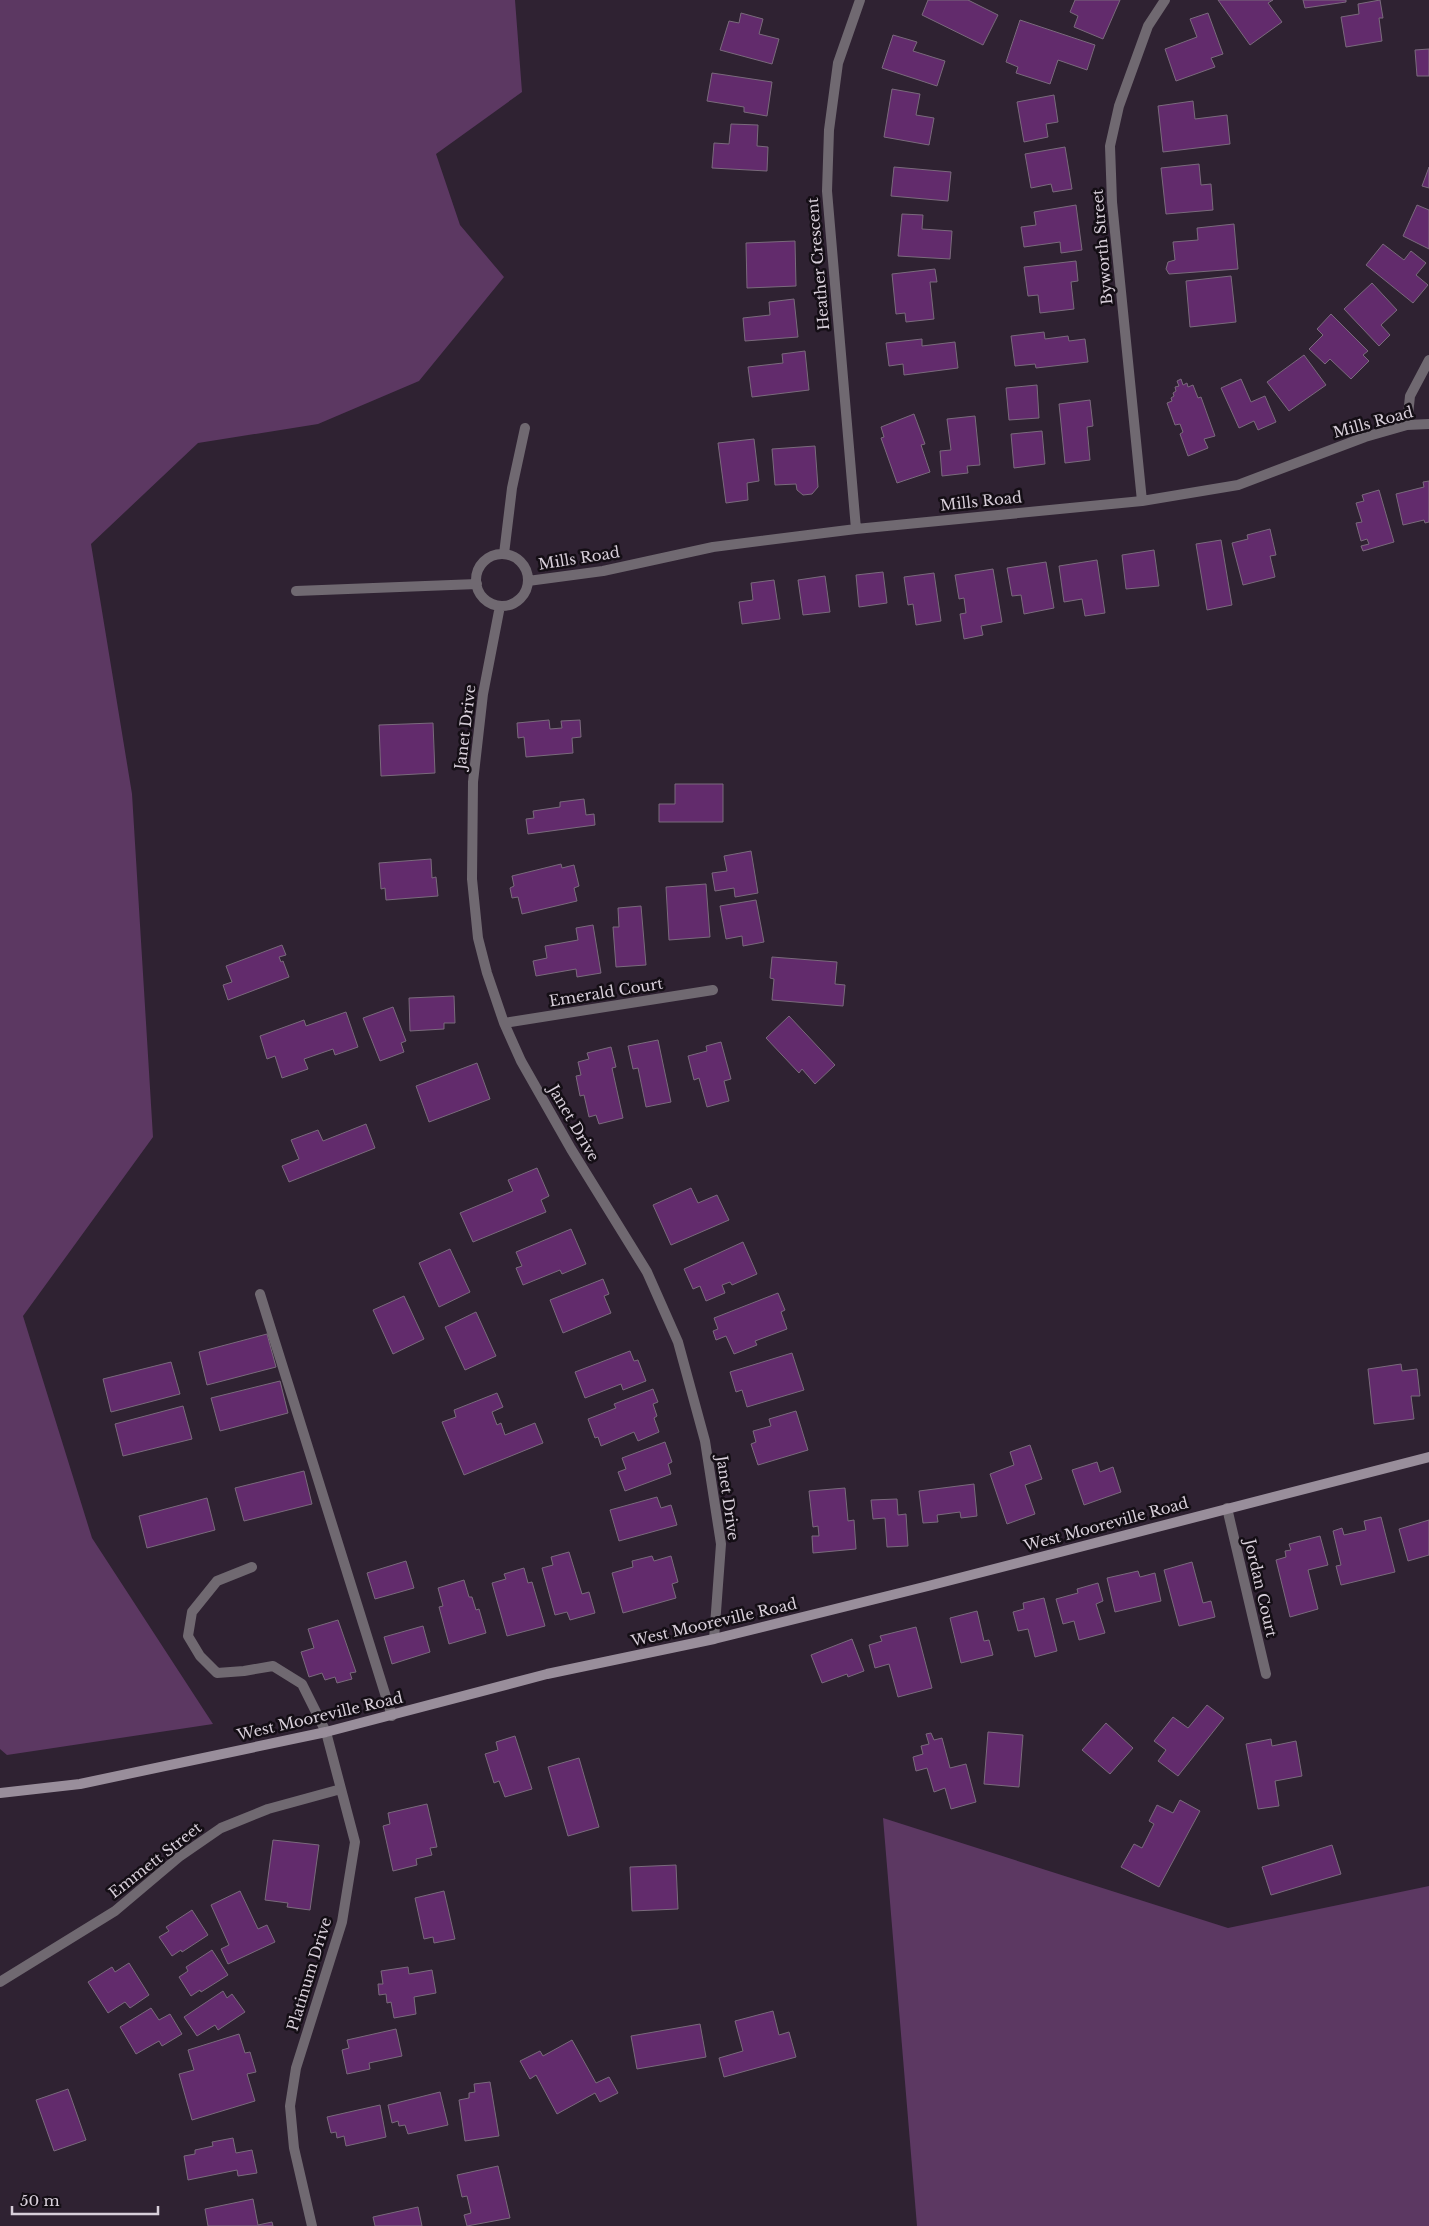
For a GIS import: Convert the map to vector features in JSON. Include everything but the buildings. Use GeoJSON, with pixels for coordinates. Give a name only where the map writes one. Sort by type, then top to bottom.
{"type":"FeatureCollection","features":[{"type":"Feature","properties":{"kind":"main road","name":"West Mooreville Road"},"geometry":{"type":"LineString","coordinates":[[0,1793],[80,1784],[326,1732],[547,1674],[714,1639],[1429,1457]]}},
{"type":"Feature","properties":{"kind":"street","name":"Heather Crescent"},"geometry":{"type":"LineString","coordinates":[[856,528],[827,191],[829,130],[838,63],[860,0]]}},
{"type":"Feature","properties":{"kind":"street","name":"Byworth Street"},"geometry":{"type":"LineString","coordinates":[[1142,501],[1112,202],[1110,146],[1119,106],[1148,26],[1165,0]]}},
{"type":"Feature","properties":{"kind":"street"},"geometry":{"type":"LineString","coordinates":[[1407,425],[1410,396],[1429,360]]}},
{"type":"Feature","properties":{"kind":"street","name":"Mills Road"},"geometry":{"type":"LineString","coordinates":[[528,581],[603,570],[713,547],[856,528],[1142,501],[1238,485],[1365,436],[1407,425],[1429,424]]}},
{"type":"Feature","properties":{"kind":"street"},"geometry":{"type":"LineString","coordinates":[[504,554],[512,488],[525,428]]}},
{"type":"Feature","properties":{"kind":"street"},"geometry":{"type":"LineString","coordinates":[[504,554],[519,560],[527,573],[528,581],[527,589],[516,602],[508,606],[500,606],[484,599],[477,584],[479,569],[483,563],[489,558],[504,554]]}},
{"type":"Feature","properties":{"kind":"street"},"geometry":{"type":"LineString","coordinates":[[296,591],[477,584]]}},
{"type":"Feature","properties":{"kind":"street","name":"Janet Drive"},"geometry":{"type":"LineString","coordinates":[[500,606],[483,694],[473,782],[472,879],[478,938],[487,974],[504,1022],[521,1061],[571,1149],[647,1272],[678,1342],[705,1441],[721,1544],[714,1639]]}},
{"type":"Feature","properties":{"kind":"street","name":"Emerald Court"},"geometry":{"type":"LineString","coordinates":[[504,1022],[713,990]]}},
{"type":"Feature","properties":{"kind":"street"},"geometry":{"type":"LineString","coordinates":[[260,1294],[392,1716]]}},
{"type":"Feature","properties":{"kind":"street","name":"Jordan Court"},"geometry":{"type":"LineString","coordinates":[[1227,1508],[1266,1674]]}},
{"type":"Feature","properties":{"kind":"street","name":"Platinum Drive"},"geometry":{"type":"LineString","coordinates":[[252,1567],[216,1581],[192,1612],[188,1636],[200,1656],[217,1673],[274,1666],[302,1684],[326,1732],[355,1842],[342,1922],[296,2068],[290,2106],[294,2148],[312,2226]]}},
{"type":"Feature","properties":{"kind":"street","name":"Emmett Street"},"geometry":{"type":"LineString","coordinates":[[0,1982],[115,1911],[179,1856],[221,1828],[268,1809],[341,1789]]}},
{"type":"Feature","properties":{"kind":"shaded area"},"geometry":{"type":"Polygon","coordinates":[[[0,0],[515,0],[522,92],[436,154],[460,225],[504,277],[419,381],[318,424],[198,443],[91,544],[132,794],[153,1137],[23,1316],[92,1538],[213,1724],[7,1755],[0,1749],[0,0]]]}},
{"type":"Feature","properties":{"kind":"shaded area"},"geometry":{"type":"Polygon","coordinates":[[[883,1818],[1228,1928],[1429,1886],[1429,2226],[917,2226],[883,1818]]]}}]}
